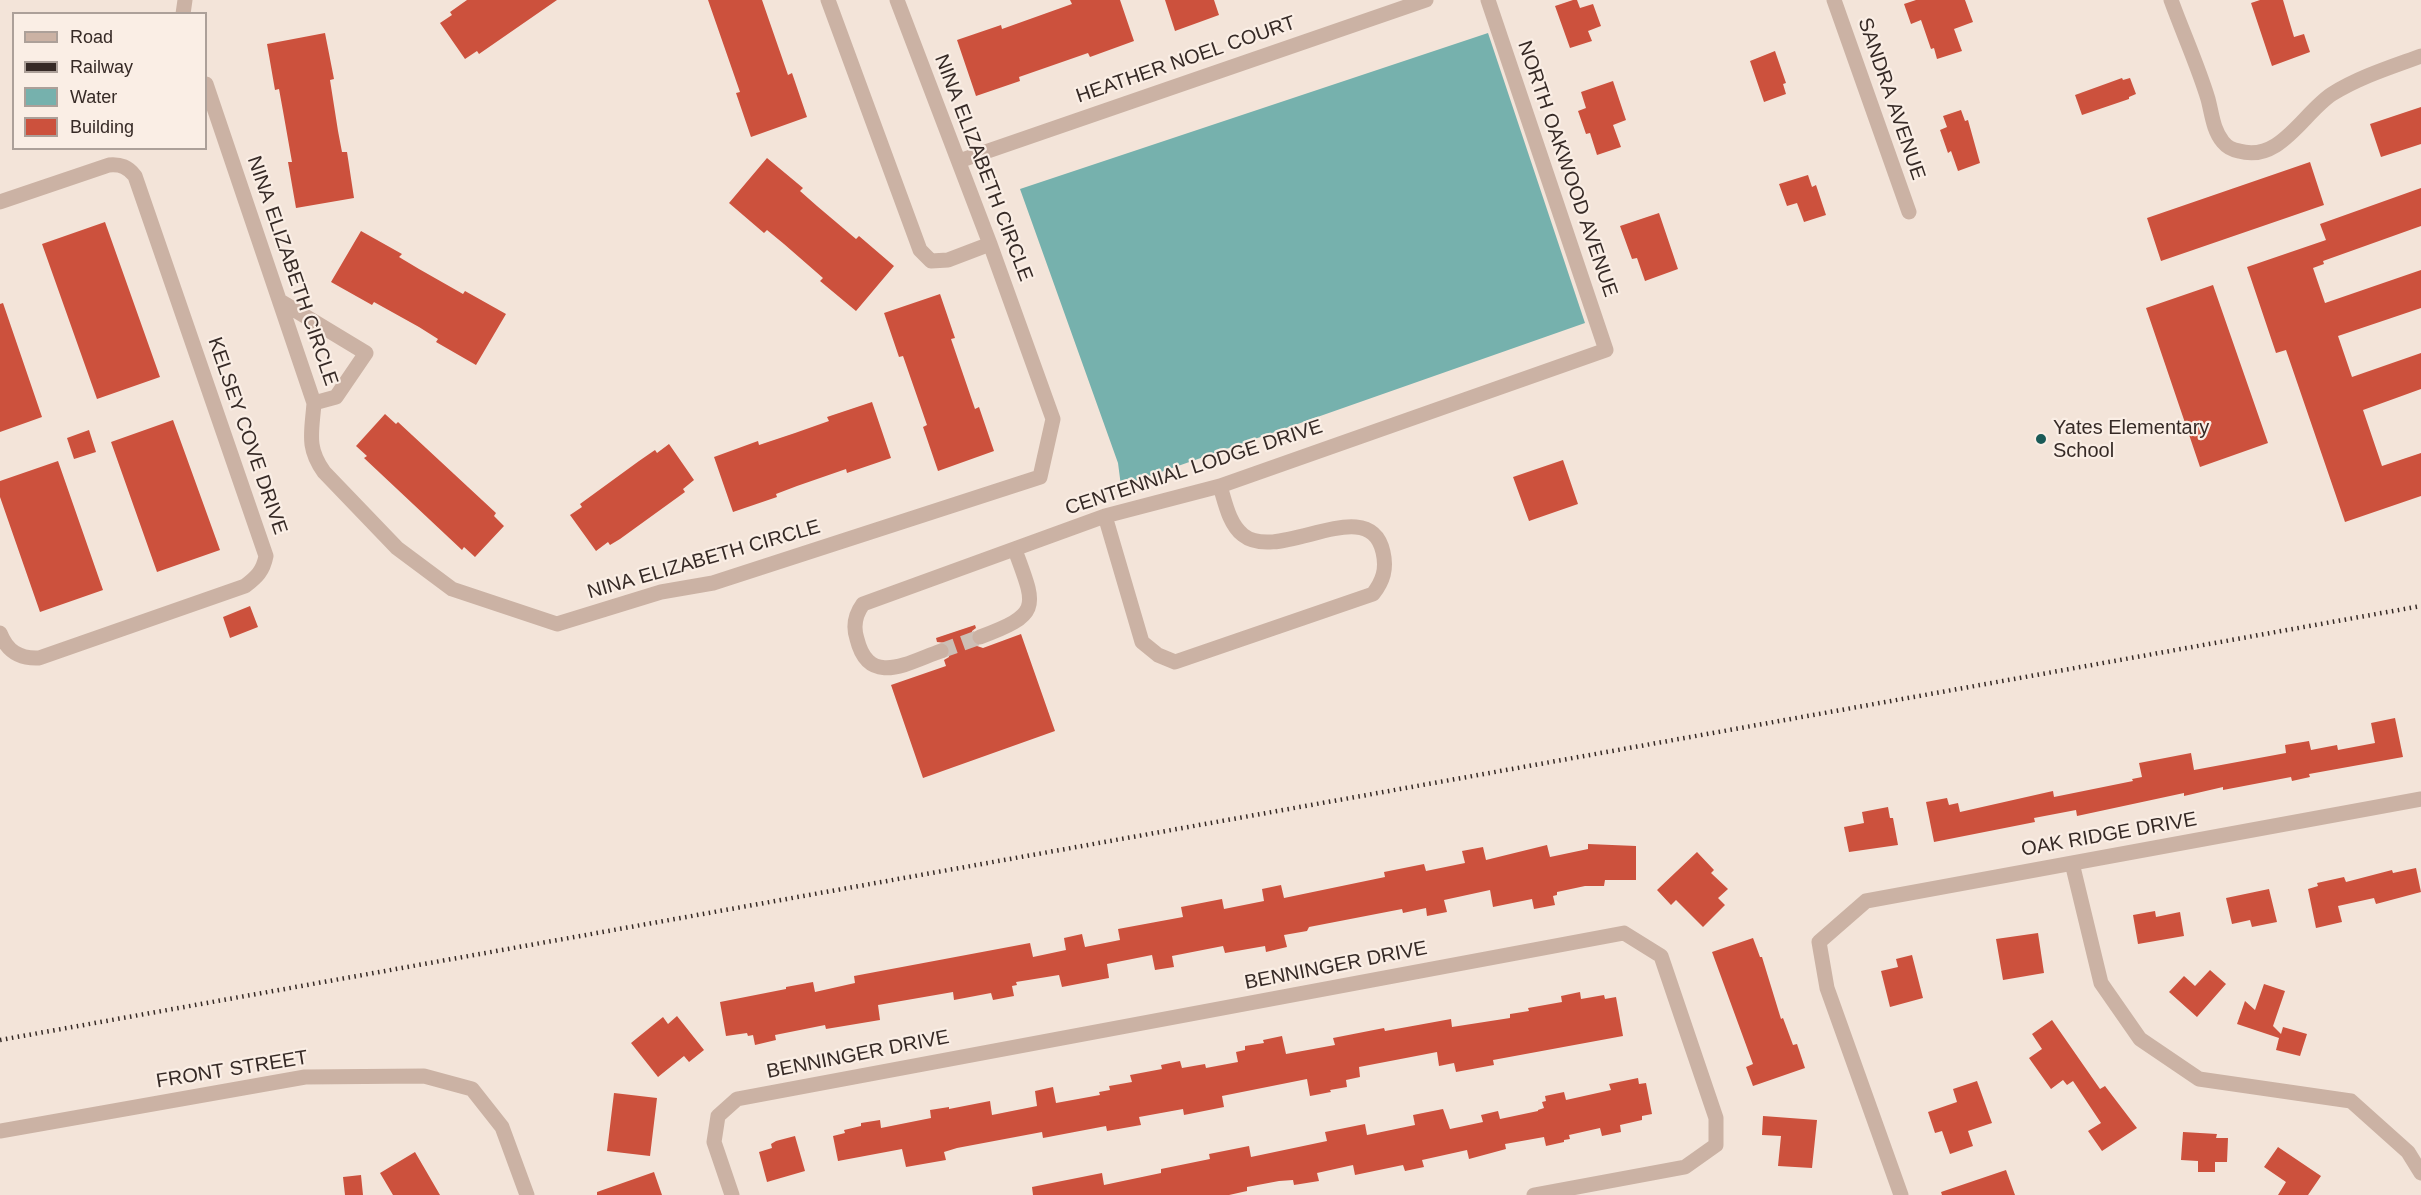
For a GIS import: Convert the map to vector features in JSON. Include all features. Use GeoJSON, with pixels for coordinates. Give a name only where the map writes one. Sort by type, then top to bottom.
{"type":"FeatureCollection","features":[{"type":"Feature","properties":{"kind":"street"},"geometry":{"type":"LineString","coordinates":[[828,0],[921,250],[931,261],[948,260],[990,244]]}},
{"type":"Feature","properties":{"kind":"street","name":"NINA ELIZABETH CIRCLE"},"geometry":{"type":"LineString","coordinates":[[207,87],[314,403],[310,429],[316,461],[398,548],[452,589],[557,624],[647,595],[713,583],[1040,477],[1053,419],[990,244],[897,0]]}},
{"type":"Feature","properties":{"kind":"street","name":"HEATHER NOEL COURT"},"geometry":{"type":"LineString","coordinates":[[958,161],[1426,0]]}},
{"type":"Feature","properties":{"kind":"street","name":"NORTH OAKWOOD AVENUE"},"geometry":{"type":"LineString","coordinates":[[1488,0],[1606,350]]}},
{"type":"Feature","properties":{"kind":"street","name":"SANDRA AVENUE"},"geometry":{"type":"LineString","coordinates":[[1834,0],[1909,212]]}},
{"type":"Feature","properties":{"kind":"street"},"geometry":{"type":"LineString","coordinates":[[2171,0],[2208,99],[2214,125],[2223,143],[2232,149],[2251,153],[2267,149],[2288,137],[2319,104],[2348,85],[2421,56]]}},
{"type":"Feature","properties":{"kind":"street","name":"KELSEY COVE DRIVE"},"geometry":{"type":"LineString","coordinates":[[0,202],[110,165],[130,170],[139,187],[266,556],[264,567],[257,577],[244,586],[39,658],[29,658],[11,652],[4,644],[0,633]]}},
{"type":"Feature","properties":{"kind":"street"},"geometry":{"type":"LineString","coordinates":[[280,302],[366,353],[336,397],[314,403]]}},
{"type":"Feature","properties":{"kind":"street","name":"CENTENNIAL LODGE DRIVE"},"geometry":{"type":"LineString","coordinates":[[940,651],[894,668],[883,669],[873,666],[861,651],[855,630],[857,612],[863,604],[1105,516],[1220,486],[1606,350]]}},
{"type":"Feature","properties":{"kind":"street"},"geometry":{"type":"LineString","coordinates":[[1105,516],[1142,642],[1158,655],[1175,662],[1373,594],[1382,582],[1386,564],[1381,541],[1367,530],[1347,525],[1294,540],[1264,543],[1244,537],[1233,525],[1220,486]]}},
{"type":"Feature","properties":{"kind":"street"},"geometry":{"type":"LineString","coordinates":[[980,637],[1024,616],[1029,603],[1030,591],[1015,550]]}},
{"type":"Feature","properties":{"kind":"street","name":"OAK RIDGE DRIVE"},"geometry":{"type":"LineString","coordinates":[[1901,1195],[1827,988],[1819,942],[1866,901],[2421,799]]}},
{"type":"Feature","properties":{"kind":"street"},"geometry":{"type":"LineString","coordinates":[[2072,863],[2101,983],[2140,1039],[2199,1079],[2351,1101],[2408,1152],[2421,1173]]}},
{"type":"Feature","properties":{"kind":"street","name":"BENNINGER DRIVE"},"geometry":{"type":"LineString","coordinates":[[732,1195],[714,1142],[718,1116],[737,1099],[1623,933],[1661,956],[1716,1118],[1716,1145],[1685,1167],[1558,1193],[1534,1195]]}},
{"type":"Feature","properties":{"kind":"street","name":"FRONT STREET"},"geometry":{"type":"LineString","coordinates":[[0,1131],[305,1077],[424,1077],[472,1089],[502,1127],[527,1195]]}},
{"type":"Feature","properties":{"kind":"water"},"geometry":{"type":"Polygon","coordinates":[[[1488,33],[1585,323],[1121,486],[1118,463],[1020,189],[1488,33]]]}},
{"type":"Feature","properties":{"kind":"building"},"geometry":{"type":"Polygon","coordinates":[[[467,0],[557,0],[479,54],[477,51],[465,59],[440,23],[452,15],[450,12],[467,0]]]}},
{"type":"Feature","properties":{"kind":"building"},"geometry":{"type":"Polygon","coordinates":[[[708,0],[762,0],[788,75],[792,73],[807,117],[751,137],[736,93],[740,92],[708,0]]]}},
{"type":"Feature","properties":{"kind":"building"},"geometry":{"type":"Polygon","coordinates":[[[1070,0],[1120,0],[1134,41],[1090,57],[1088,53],[1019,77],[1020,81],[976,96],[957,40],[1001,25],[1002,29],[1072,4],[1070,0]]]}},
{"type":"Feature","properties":{"kind":"building"},"geometry":{"type":"Polygon","coordinates":[[[1165,0],[1214,0],[1219,15],[1175,31],[1165,0]]]}},
{"type":"Feature","properties":{"kind":"building"},"geometry":{"type":"Polygon","coordinates":[[[1577,0],[1580,8],[1593,4],[1601,26],[1588,31],[1592,41],[1570,48],[1555,6],[1577,0]]]}},
{"type":"Feature","properties":{"kind":"building"},"geometry":{"type":"Polygon","coordinates":[[[1916,0],[1965,0],[1973,22],[1954,29],[1962,51],[1937,59],[1921,20],[1911,24],[1904,4],[1916,0]]]}},
{"type":"Feature","properties":{"kind":"building"},"geometry":{"type":"Polygon","coordinates":[[[2260,0],[2283,0],[2294,37],[2304,34],[2310,52],[2272,66],[2251,3],[2260,0]]]}},
{"type":"Feature","properties":{"kind":"building"},"geometry":{"type":"Polygon","coordinates":[[[325,33],[334,79],[330,80],[338,131],[342,152],[347,152],[354,198],[296,208],[288,162],[292,162],[283,111],[279,89],[275,90],[267,44],[325,33]]]}},
{"type":"Feature","properties":{"kind":"building"},"geometry":{"type":"Polygon","coordinates":[[[1775,51],[1786,83],[1783,84],[1786,94],[1764,102],[1750,61],[1775,51]]]}},
{"type":"Feature","properties":{"kind":"building"},"geometry":{"type":"Polygon","coordinates":[[[2122,78],[2123,80],[2130,78],[2136,94],[2129,99],[2082,115],[2075,95],[2122,78]]]}},
{"type":"Feature","properties":{"kind":"building"},"geometry":{"type":"Polygon","coordinates":[[[1613,81],[1626,120],[1613,125],[1621,147],[1597,155],[1590,133],[1586,134],[1578,111],[1586,108],[1581,92],[1613,81]]]}},
{"type":"Feature","properties":{"kind":"building"},"geometry":{"type":"Polygon","coordinates":[[[2421,107],[2421,144],[2381,157],[2370,124],[2421,107]]]}},
{"type":"Feature","properties":{"kind":"building"},"geometry":{"type":"Polygon","coordinates":[[[1961,110],[1965,121],[1968,120],[1980,163],[1958,171],[1951,151],[1948,153],[1940,130],[1947,127],[1943,116],[1961,110]]]}},
{"type":"Feature","properties":{"kind":"building"},"geometry":{"type":"Polygon","coordinates":[[[767,158],[803,188],[800,191],[817,206],[856,239],[859,236],[894,266],[856,311],[820,281],[823,278],[784,244],[767,230],[764,233],[729,203],[767,158]]]}},
{"type":"Feature","properties":{"kind":"building"},"geometry":{"type":"Polygon","coordinates":[[[2310,162],[2324,205],[2161,261],[2147,218],[2310,162]]]}},
{"type":"Feature","properties":{"kind":"building"},"geometry":{"type":"Polygon","coordinates":[[[1808,175],[1812,187],[1816,185],[1826,215],[1804,222],[1797,203],[1787,206],[1779,184],[1808,175]]]}},
{"type":"Feature","properties":{"kind":"building"},"geometry":{"type":"Polygon","coordinates":[[[2421,188],[2421,226],[2323,261],[2324,264],[2313,268],[2325,303],[2421,270],[2421,308],[2338,336],[2352,377],[2421,353],[2421,389],[2363,410],[2382,466],[2421,453],[2421,496],[2345,522],[2286,350],[2276,353],[2247,267],[2326,240],[2320,224],[2421,188]]]}},
{"type":"Feature","properties":{"kind":"building"},"geometry":{"type":"Polygon","coordinates":[[[1659,213],[1678,269],[1645,281],[1637,258],[1632,259],[1620,226],[1659,213]]]}},
{"type":"Feature","properties":{"kind":"building"},"geometry":{"type":"Polygon","coordinates":[[[105,222],[160,377],[97,399],[42,244],[105,222]]]}},
{"type":"Feature","properties":{"kind":"building"},"geometry":{"type":"Polygon","coordinates":[[[361,231],[402,254],[399,257],[419,269],[463,294],[465,291],[506,314],[476,365],[436,342],[438,339],[419,327],[374,302],[372,305],[331,282],[361,231]]]}},
{"type":"Feature","properties":{"kind":"building"},"geometry":{"type":"Polygon","coordinates":[[[2213,285],[2268,443],[2200,467],[2146,308],[2213,285]]]}},
{"type":"Feature","properties":{"kind":"building"},"geometry":{"type":"Polygon","coordinates":[[[940,294],[955,338],[951,339],[975,409],[979,407],[994,451],[938,471],[923,427],[927,425],[903,356],[899,357],[884,313],[940,294]]]}},
{"type":"Feature","properties":{"kind":"building"},"geometry":{"type":"Polygon","coordinates":[[[3,303],[42,417],[0,432],[0,304],[3,303]]]}},
{"type":"Feature","properties":{"kind":"building"},"geometry":{"type":"Polygon","coordinates":[[[872,402],[891,458],[847,473],[846,469],[733,512],[714,457],[758,441],[759,445],[795,433],[829,421],[827,417],[872,402]]]}},
{"type":"Feature","properties":{"kind":"building"},"geometry":{"type":"Polygon","coordinates":[[[385,414],[396,424],[398,422],[496,513],[494,516],[504,526],[475,557],[464,547],[462,550],[364,458],[367,456],[356,446],[385,414]]]}},
{"type":"Feature","properties":{"kind":"building"},"geometry":{"type":"Polygon","coordinates":[[[173,420],[220,550],[157,572],[111,442],[173,420]]]}},
{"type":"Feature","properties":{"kind":"building"},"geometry":{"type":"Polygon","coordinates":[[[89,430],[96,452],[74,459],[67,438],[89,430]]]}},
{"type":"Feature","properties":{"kind":"building"},"geometry":{"type":"Polygon","coordinates":[[[669,444],[694,480],[683,489],[685,492],[620,539],[610,545],[608,542],[596,551],[570,515],[582,507],[580,504],[639,461],[655,450],[657,453],[669,444]]]}},
{"type":"Feature","properties":{"kind":"building"},"geometry":{"type":"Polygon","coordinates":[[[1563,460],[1578,504],[1529,521],[1513,477],[1563,460]]]}},
{"type":"Feature","properties":{"kind":"building"},"geometry":{"type":"Polygon","coordinates":[[[58,461],[103,590],[40,612],[0,497],[0,481],[58,461]]]}},
{"type":"Feature","properties":{"kind":"building"},"geometry":{"type":"Polygon","coordinates":[[[250,606],[258,627],[230,638],[223,617],[250,606]]]}},
{"type":"Feature","properties":{"kind":"building"},"geometry":{"type":"Polygon","coordinates":[[[975,625],[971,640],[974,645],[983,648],[1021,634],[1055,731],[923,778],[891,685],[946,666],[944,660],[949,657],[950,648],[947,643],[937,642],[936,638],[975,625]]]}},
{"type":"Feature","properties":{"kind":"building"},"geometry":{"type":"Polygon","coordinates":[[[2395,718],[2403,757],[2309,774],[2310,777],[2292,781],[2291,777],[2223,790],[2223,787],[2184,796],[2184,793],[2077,816],[2076,810],[2034,818],[2035,822],[1934,842],[1926,802],[1947,798],[1949,805],[1958,803],[1960,812],[2053,791],[2054,797],[2133,781],[2132,779],[2142,777],[2139,763],[2191,753],[2194,770],[2286,753],[2285,745],[2309,741],[2311,750],[2337,745],[2338,750],[2375,743],[2371,723],[2395,718]]]}},
{"type":"Feature","properties":{"kind":"building"},"geometry":{"type":"Polygon","coordinates":[[[1888,807],[1890,818],[1893,818],[1898,845],[1849,852],[1844,827],[1864,823],[1862,812],[1888,807]]]}},
{"type":"Feature","properties":{"kind":"building"},"geometry":{"type":"Polygon","coordinates":[[[1588,844],[1636,846],[1636,880],[1605,880],[1604,886],[1585,886],[1557,892],[1557,895],[1553,896],[1555,905],[1534,909],[1532,899],[1493,907],[1490,890],[1444,900],[1447,912],[1427,916],[1426,908],[1403,913],[1402,909],[1309,927],[1307,931],[1284,935],[1287,947],[1266,952],[1265,946],[1225,953],[1223,946],[1172,956],[1174,967],[1155,970],[1152,955],[1107,964],[1109,978],[1062,987],[1059,975],[1016,982],[1017,985],[1012,986],[1014,996],[993,1000],[991,993],[954,1000],[953,992],[878,1005],[880,1020],[826,1029],[825,1025],[775,1035],[776,1040],[755,1045],[753,1035],[748,1036],[747,1033],[726,1036],[720,1002],[786,989],[786,987],[813,982],[815,992],[855,983],[854,976],[1030,943],[1033,957],[1066,950],[1064,938],[1082,934],[1085,947],[1120,940],[1118,929],[1183,917],[1181,907],[1222,899],[1224,909],[1264,901],[1262,889],[1281,885],[1284,898],[1385,877],[1384,872],[1424,864],[1426,871],[1465,863],[1462,851],[1483,847],[1486,860],[1547,845],[1550,857],[1588,849],[1588,844]]]}},
{"type":"Feature","properties":{"kind":"building"},"geometry":{"type":"Polygon","coordinates":[[[1697,852],[1714,870],[1711,873],[1728,889],[1718,898],[1725,905],[1703,927],[1676,900],[1671,905],[1657,890],[1697,852]]]}},
{"type":"Feature","properties":{"kind":"building"},"geometry":{"type":"Polygon","coordinates":[[[2416,868],[2421,892],[2376,904],[2374,898],[2338,906],[2342,922],[2316,928],[2308,889],[2318,886],[2317,883],[2344,877],[2346,882],[2392,870],[2393,873],[2416,868]]]}},
{"type":"Feature","properties":{"kind":"building"},"geometry":{"type":"Polygon","coordinates":[[[2269,889],[2277,922],[2252,927],[2250,920],[2232,924],[2226,898],[2269,889]]]}},
{"type":"Feature","properties":{"kind":"building"},"geometry":{"type":"Polygon","coordinates":[[[2155,911],[2156,917],[2180,912],[2184,936],[2138,944],[2133,915],[2155,911]]]}},
{"type":"Feature","properties":{"kind":"building"},"geometry":{"type":"Polygon","coordinates":[[[2038,933],[2044,973],[2003,980],[1996,939],[2038,933]]]}},
{"type":"Feature","properties":{"kind":"building"},"geometry":{"type":"Polygon","coordinates":[[[1753,938],[1760,957],[1762,957],[1781,1019],[1783,1018],[1793,1045],[1797,1044],[1805,1068],[1753,1086],[1746,1067],[1753,1064],[1712,952],[1753,938]]]}},
{"type":"Feature","properties":{"kind":"building"},"geometry":{"type":"Polygon","coordinates":[[[1912,955],[1923,998],[1890,1007],[1881,971],[1898,967],[1896,959],[1912,955]]]}},
{"type":"Feature","properties":{"kind":"building"},"geometry":{"type":"Polygon","coordinates":[[[2210,970],[2226,984],[2197,1017],[2169,992],[2184,976],[2195,986],[2210,970]]]}},
{"type":"Feature","properties":{"kind":"building"},"geometry":{"type":"Polygon","coordinates":[[[2264,984],[2285,991],[2273,1026],[2281,1034],[2283,1027],[2307,1034],[2300,1056],[2276,1050],[2279,1038],[2237,1024],[2245,1001],[2255,1010],[2264,984]]]}},
{"type":"Feature","properties":{"kind":"building"},"geometry":{"type":"Polygon","coordinates":[[[1580,992],[1581,999],[1604,995],[1605,999],[1616,997],[1623,1036],[1493,1060],[1494,1065],[1456,1072],[1454,1063],[1439,1066],[1437,1052],[1359,1067],[1360,1077],[1346,1080],[1347,1087],[1330,1090],[1331,1092],[1310,1096],[1307,1079],[1222,1096],[1224,1107],[1184,1115],[1183,1109],[1139,1117],[1141,1125],[1107,1131],[1106,1126],[1043,1138],[1042,1132],[957,1148],[944,1152],[946,1160],[906,1167],[902,1149],[838,1161],[833,1136],[845,1133],[844,1130],[861,1126],[861,1123],[880,1120],[881,1128],[931,1118],[930,1110],[949,1107],[949,1109],[990,1101],[992,1115],[1037,1106],[1035,1091],[1053,1087],[1056,1103],[1100,1095],[1099,1092],[1110,1090],[1109,1086],[1132,1082],[1130,1075],[1162,1069],[1161,1065],[1180,1061],[1182,1068],[1205,1064],[1206,1068],[1238,1062],[1236,1052],[1245,1050],[1245,1046],[1264,1043],[1263,1040],[1282,1036],[1286,1054],[1335,1045],[1333,1038],[1384,1028],[1385,1031],[1451,1019],[1452,1027],[1510,1018],[1510,1014],[1562,1002],[1561,996],[1580,992]]]}},
{"type":"Feature","properties":{"kind":"building"},"geometry":{"type":"Polygon","coordinates":[[[677,1016],[704,1050],[689,1062],[684,1056],[658,1077],[631,1043],[663,1017],[668,1024],[677,1016]]]}},
{"type":"Feature","properties":{"kind":"building"},"geometry":{"type":"Polygon","coordinates":[[[2052,1020],[2100,1089],[2105,1086],[2137,1128],[2102,1151],[2088,1131],[2101,1123],[2073,1081],[2067,1085],[2063,1080],[2051,1089],[2029,1058],[2042,1049],[2032,1034],[2052,1020]]]}},
{"type":"Feature","properties":{"kind":"building"},"geometry":{"type":"Polygon","coordinates":[[[1638,1078],[1639,1084],[1646,1083],[1652,1114],[1642,1116],[1642,1120],[1620,1125],[1621,1132],[1602,1136],[1600,1128],[1569,1135],[1570,1139],[1564,1142],[1546,1146],[1544,1137],[1505,1144],[1506,1149],[1469,1159],[1467,1150],[1422,1160],[1424,1167],[1405,1171],[1403,1165],[1355,1175],[1353,1165],[1317,1173],[1319,1181],[1294,1185],[1293,1180],[1279,1181],[1247,1187],[1247,1191],[1229,1195],[1033,1195],[1032,1187],[1102,1173],[1104,1185],[1161,1173],[1161,1169],[1210,1159],[1209,1154],[1249,1146],[1251,1157],[1327,1141],[1325,1132],[1365,1124],[1367,1135],[1415,1125],[1413,1115],[1443,1109],[1450,1129],[1483,1122],[1481,1115],[1498,1111],[1500,1119],[1538,1111],[1544,1108],[1542,1102],[1546,1101],[1545,1096],[1564,1092],[1566,1100],[1611,1090],[1609,1084],[1638,1078]]]}},
{"type":"Feature","properties":{"kind":"building"},"geometry":{"type":"Polygon","coordinates":[[[1977,1081],[1992,1123],[1968,1131],[1973,1146],[1950,1154],[1942,1131],[1935,1133],[1928,1112],[1957,1102],[1953,1089],[1977,1081]]]}},
{"type":"Feature","properties":{"kind":"building"},"geometry":{"type":"Polygon","coordinates":[[[614,1093],[657,1098],[650,1156],[607,1151],[614,1093]]]}},
{"type":"Feature","properties":{"kind":"building"},"geometry":{"type":"Polygon","coordinates":[[[1763,1116],[1817,1120],[1812,1168],[1778,1166],[1781,1136],[1762,1135],[1763,1116]]]}},
{"type":"Feature","properties":{"kind":"building"},"geometry":{"type":"Polygon","coordinates":[[[2183,1132],[2217,1134],[2216,1138],[2228,1138],[2227,1162],[2215,1162],[2215,1172],[2198,1172],[2198,1161],[2181,1160],[2183,1132]]]}},
{"type":"Feature","properties":{"kind":"building"},"geometry":{"type":"Polygon","coordinates":[[[795,1136],[805,1171],[767,1182],[759,1152],[772,1148],[771,1144],[776,1141],[795,1136]]]}},
{"type":"Feature","properties":{"kind":"building"},"geometry":{"type":"Polygon","coordinates":[[[2278,1147],[2321,1176],[2308,1195],[2278,1195],[2286,1182],[2264,1167],[2278,1147]]]}},
{"type":"Feature","properties":{"kind":"building"},"geometry":{"type":"Polygon","coordinates":[[[415,1152],[440,1195],[393,1195],[380,1173],[415,1152]]]}},
{"type":"Feature","properties":{"kind":"building"},"geometry":{"type":"Polygon","coordinates":[[[2006,1170],[2015,1195],[1942,1195],[1941,1192],[2006,1170]]]}},
{"type":"Feature","properties":{"kind":"building"},"geometry":{"type":"Polygon","coordinates":[[[654,1172],[662,1195],[597,1195],[597,1192],[654,1172]]]}},
{"type":"Feature","properties":{"kind":"building"},"geometry":{"type":"Polygon","coordinates":[[[361,1175],[363,1195],[345,1195],[343,1177],[361,1175]]]}},
{"type":"Feature","properties":{"kind":"tunnel"},"geometry":{"type":"LineString","coordinates":[[941,651],[980,637]]}},
{"type":"Feature","properties":{"kind":"railway"},"geometry":{"type":"LineString","coordinates":[[0,1040],[2421,606]]}},
{"type":"Feature","properties":{"kind":"place","name":"Yates Elementary School"},"geometry":{"type":"Point","coordinates":[2041,439]}}]}
